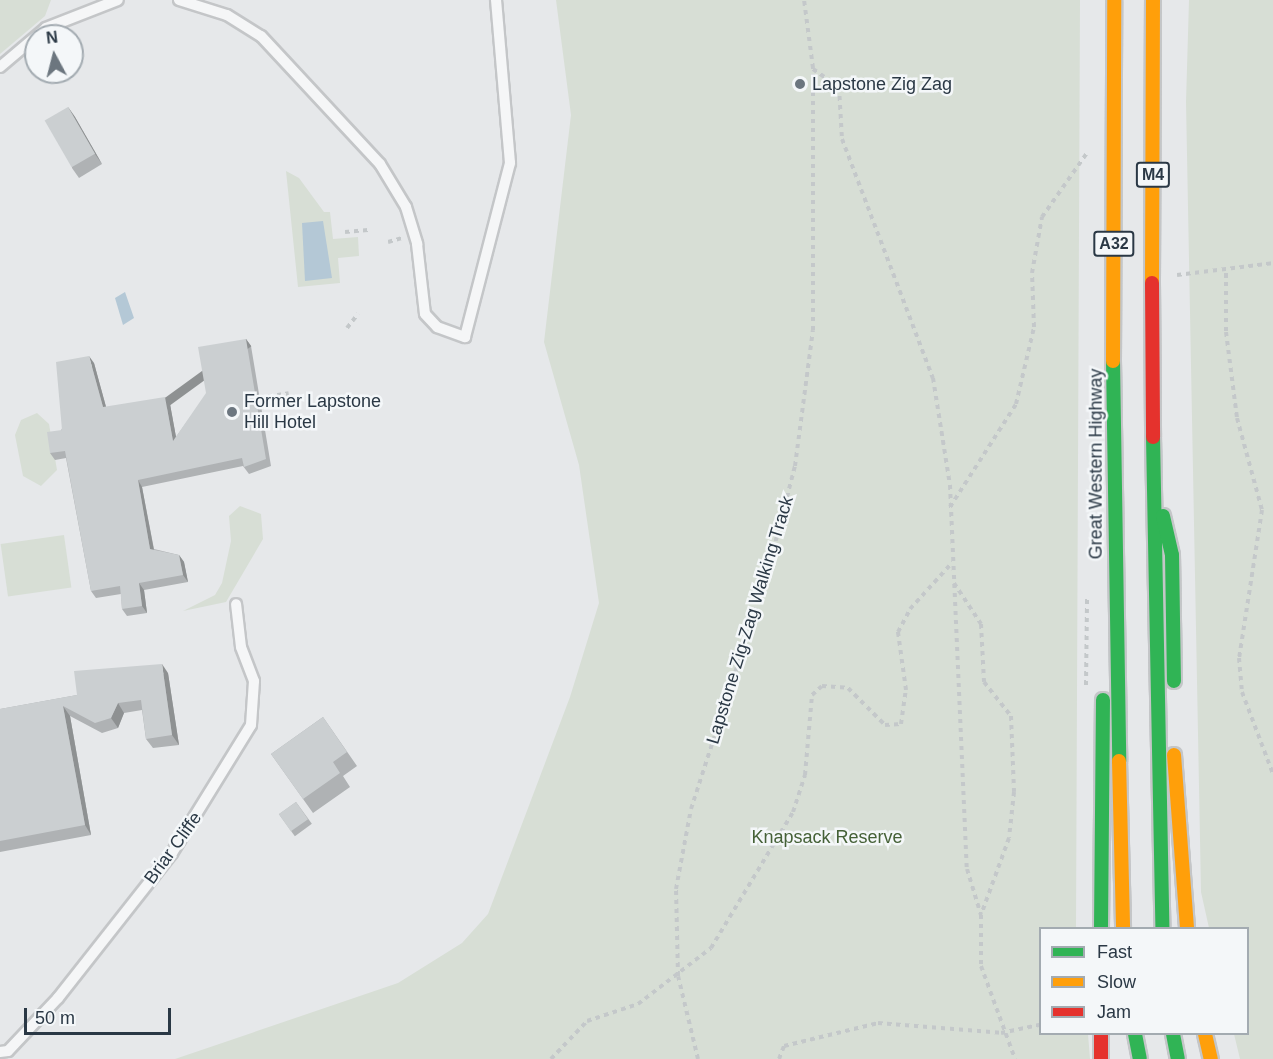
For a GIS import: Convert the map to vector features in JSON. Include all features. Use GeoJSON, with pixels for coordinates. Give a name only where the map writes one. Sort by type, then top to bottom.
{"type":"FeatureCollection","features":[{"type":"Feature","properties":{"kind":"main road","name":"Great Western Highway"},"geometry":{"type":"LineString","coordinates":[[1114,0],[1113,488],[1123,927]]}},
{"type":"Feature","properties":{"kind":"main road","name":"M4"},"geometry":{"type":"LineString","coordinates":[[1153,0],[1154,485]]}},
{"type":"Feature","properties":{"kind":"main road"},"geometry":{"type":"LineString","coordinates":[[1154,485],[1162,927]]}},
{"type":"Feature","properties":{"kind":"main road"},"geometry":{"type":"LineString","coordinates":[[1154,485],[1172,555],[1175,770],[1187,927]]}},
{"type":"Feature","properties":{"kind":"main road"},"geometry":{"type":"LineString","coordinates":[[1101,927],[1105,550],[1113,488]]}},
{"type":"Feature","properties":{"kind":"main road"},"geometry":{"type":"LineString","coordinates":[[1101,1035],[1101,1059]]}},
{"type":"Feature","properties":{"kind":"main road"},"geometry":{"type":"LineString","coordinates":[[1135,1035],[1140,1059]]}},
{"type":"Feature","properties":{"kind":"main road"},"geometry":{"type":"LineString","coordinates":[[1173,1035],[1178,1059]]}},
{"type":"Feature","properties":{"kind":"main road"},"geometry":{"type":"LineString","coordinates":[[1205,1035],[1211,1059]]}},
{"type":"Feature","properties":{"kind":"lane"},"geometry":{"type":"LineString","coordinates":[[0,67],[46,28],[118,0]]}},
{"type":"Feature","properties":{"kind":"lane"},"geometry":{"type":"LineString","coordinates":[[179,0],[227,15],[261,36],[380,164],[406,207],[417,244],[425,314],[437,327],[465,337],[510,163],[496,0]]}},
{"type":"Feature","properties":{"kind":"lane","name":"Briar Cliffe"},"geometry":{"type":"LineString","coordinates":[[0,1052],[8,1051],[58,999],[172,853],[251,725],[254,681],[241,647],[236,604]]}},
{"type":"Feature","properties":{"kind":"path","name":"Lapstone Zig-Zag Walking Track"},"geometry":{"type":"LineString","coordinates":[[698,1059],[678,976],[676,889],[691,809],[770,567],[795,466],[813,330],[813,68],[804,0]]}},
{"type":"Feature","properties":{"kind":"path"},"geometry":{"type":"LineString","coordinates":[[813,68],[839,87],[842,139],[933,378],[950,507],[965,845],[981,915],[981,966],[1001,1033],[1015,1059]]}},
{"type":"Feature","properties":{"kind":"path"},"geometry":{"type":"LineString","coordinates":[[950,507],[1016,404],[1034,327],[1032,273],[1042,217],[1093,145]]}},
{"type":"Feature","properties":{"kind":"path"},"geometry":{"type":"LineString","coordinates":[[345,232],[368,230]]}},
{"type":"Feature","properties":{"kind":"path"},"geometry":{"type":"LineString","coordinates":[[388,242],[407,237]]}},
{"type":"Feature","properties":{"kind":"path"},"geometry":{"type":"LineString","coordinates":[[1153,276],[1226,273],[1273,263]]}},
{"type":"Feature","properties":{"kind":"path"},"geometry":{"type":"LineString","coordinates":[[1226,273],[1226,332],[1237,418],[1262,510],[1239,658],[1242,692],[1273,774]]}},
{"type":"Feature","properties":{"kind":"path"},"geometry":{"type":"LineString","coordinates":[[347,328],[358,314]]}},
{"type":"Feature","properties":{"kind":"path"},"geometry":{"type":"LineString","coordinates":[[260,398],[289,393]]}},
{"type":"Feature","properties":{"kind":"path"},"geometry":{"type":"LineString","coordinates":[[551,1059],[587,1021],[638,1004],[678,976],[711,948],[793,812],[805,775],[812,695],[834,683],[864,701],[885,725],[901,724],[906,690],[898,632],[910,609],[952,564]]}},
{"type":"Feature","properties":{"kind":"path"},"geometry":{"type":"LineString","coordinates":[[952,581],[981,624],[984,682],[1011,716],[1014,792],[1009,838],[981,915]]}},
{"type":"Feature","properties":{"kind":"path"},"geometry":{"type":"LineString","coordinates":[[779,1059],[784,1046],[879,1023],[1001,1033],[1039,1025]]}},
{"type":"Feature","properties":{"kind":"green space"},"geometry":{"type":"Polygon","coordinates":[[[0,0],[51,0],[45,16],[36,24],[24,24],[24,34],[0,54],[0,0]]]}},
{"type":"Feature","properties":{"kind":"green space","name":"Knapsack Reserve"},"geometry":{"type":"Polygon","coordinates":[[[556,0],[1080,0],[1076,927],[1039,927],[1039,1035],[1088,1035],[1090,1059],[175,1059],[398,983],[462,943],[488,914],[570,697],[599,603],[579,465],[544,342],[571,115],[556,0]]]}},
{"type":"Feature","properties":{"kind":"green space"},"geometry":{"type":"Polygon","coordinates":[[[1189,0],[1273,0],[1273,1059],[1240,1059],[1234,1035],[1249,1035],[1249,927],[1209,927],[1201,892],[1186,102],[1189,0]]]}},
{"type":"Feature","properties":{"kind":"green space"},"geometry":{"type":"Polygon","coordinates":[[[286,171],[299,178],[324,212],[330,212],[333,239],[358,237],[359,256],[338,258],[340,283],[298,287],[286,171]]]}},
{"type":"Feature","properties":{"kind":"green space"},"geometry":{"type":"Polygon","coordinates":[[[37,413],[49,424],[57,470],[41,486],[23,476],[15,435],[21,420],[37,413]]]}},
{"type":"Feature","properties":{"kind":"green space"},"geometry":{"type":"Polygon","coordinates":[[[240,506],[261,514],[263,539],[226,602],[183,611],[215,595],[222,583],[231,541],[229,516],[240,506]]]}},
{"type":"Feature","properties":{"kind":"green space"},"geometry":{"type":"Polygon","coordinates":[[[64,535],[71,587],[8,596],[1,544],[64,535]]]}},
{"type":"Feature","properties":{"kind":"water"},"geometry":{"type":"Polygon","coordinates":[[[323,221],[332,278],[305,281],[302,223],[323,221]]]}},
{"type":"Feature","properties":{"kind":"water"},"geometry":{"type":"Polygon","coordinates":[[[125,292],[134,318],[123,325],[115,298],[125,292]]]}},
{"type":"Feature","properties":{"kind":"building"},"geometry":{"type":"Polygon","coordinates":[[[68,107],[95,154],[72,167],[45,120],[68,107]]]}},
{"type":"Feature","properties":{"kind":"building"},"geometry":{"type":"Polygon","coordinates":[[[246,339],[266,459],[244,467],[242,458],[138,480],[150,549],[179,555],[183,575],[139,583],[142,606],[122,609],[120,586],[91,591],[65,451],[50,453],[47,432],[62,430],[56,362],[89,356],[103,407],[165,397],[173,441],[206,393],[198,347],[246,339]]]}},
{"type":"Feature","properties":{"kind":"building"},"geometry":{"type":"Polygon","coordinates":[[[162,664],[172,735],[146,739],[141,700],[118,703],[111,718],[95,723],[63,706],[85,825],[0,841],[0,709],[77,695],[74,671],[162,664]]]}},
{"type":"Feature","properties":{"kind":"building"},"geometry":{"type":"Polygon","coordinates":[[[323,717],[347,752],[333,762],[340,773],[303,799],[271,754],[323,717]]]}},
{"type":"Feature","properties":{"kind":"building"},"geometry":{"type":"Polygon","coordinates":[[[296,802],[308,819],[291,831],[279,814],[296,802]]]}},
{"type":"Feature","properties":{"kind":"traffic: fast"},"geometry":{"type":"LineString","coordinates":[[1113,361],[1119,761]]}},
{"type":"Feature","properties":{"kind":"traffic: fast"},"geometry":{"type":"LineString","coordinates":[[1153,437],[1162,927]]}},
{"type":"Feature","properties":{"kind":"traffic: fast"},"geometry":{"type":"LineString","coordinates":[[1163,516],[1172,555],[1174,681]]}},
{"type":"Feature","properties":{"kind":"traffic: fast"},"geometry":{"type":"LineString","coordinates":[[1101,927],[1103,700]]}},
{"type":"Feature","properties":{"kind":"traffic: fast"},"geometry":{"type":"LineString","coordinates":[[1135,1035],[1140,1059]]}},
{"type":"Feature","properties":{"kind":"traffic: fast"},"geometry":{"type":"LineString","coordinates":[[1173,1035],[1178,1059]]}},
{"type":"Feature","properties":{"kind":"traffic: slow"},"geometry":{"type":"LineString","coordinates":[[1113,361],[1114,0]]}},
{"type":"Feature","properties":{"kind":"traffic: slow"},"geometry":{"type":"LineString","coordinates":[[1152,283],[1153,0]]}},
{"type":"Feature","properties":{"kind":"traffic: slow"},"geometry":{"type":"LineString","coordinates":[[1174,755],[1187,927]]}},
{"type":"Feature","properties":{"kind":"traffic: slow"},"geometry":{"type":"LineString","coordinates":[[1119,761],[1123,927]]}},
{"type":"Feature","properties":{"kind":"traffic: slow"},"geometry":{"type":"LineString","coordinates":[[1205,1035],[1211,1059]]}},
{"type":"Feature","properties":{"kind":"traffic: jam"},"geometry":{"type":"LineString","coordinates":[[1152,283],[1153,437]]}},
{"type":"Feature","properties":{"kind":"traffic: jam"},"geometry":{"type":"LineString","coordinates":[[1101,1035],[1101,1059]]}},
{"type":"Feature","properties":{"kind":"place","name":"Lapstone Zig Zag"},"geometry":{"type":"Point","coordinates":[800,84]}},
{"type":"Feature","properties":{"kind":"place","name":"Former Lapstone Hill Hotel"},"geometry":{"type":"Point","coordinates":[232,412]}}]}
